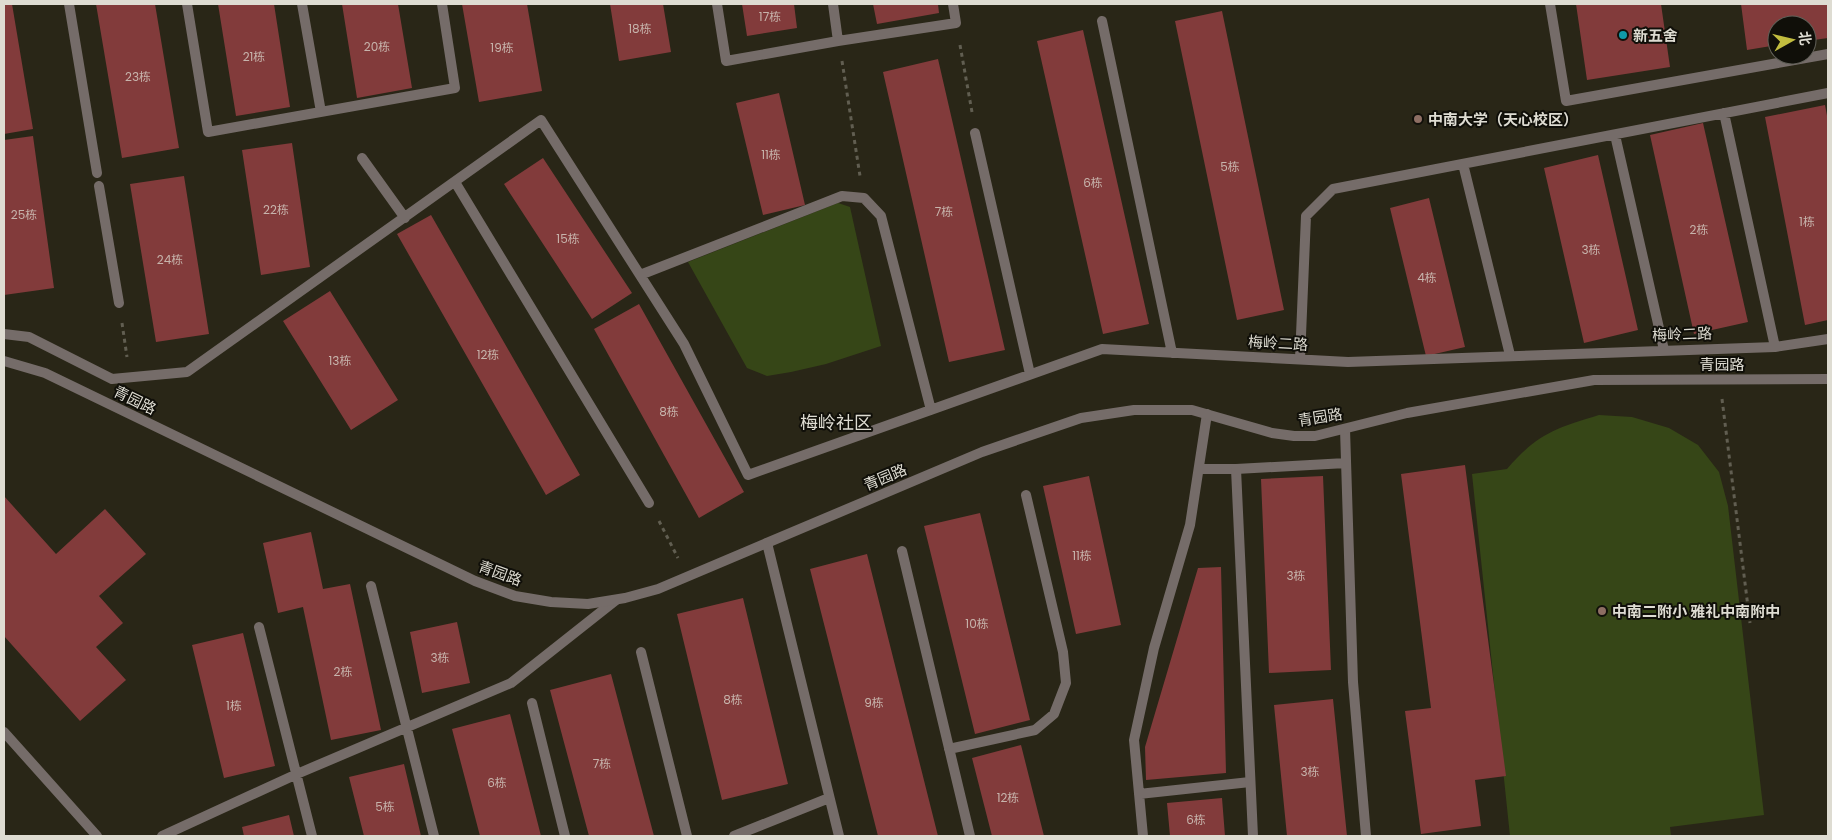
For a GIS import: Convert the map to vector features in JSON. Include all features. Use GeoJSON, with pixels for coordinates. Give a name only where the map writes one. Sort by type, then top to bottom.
{"type":"FeatureCollection","features":[{"type":"Feature","properties":{"kind":"street"},"geometry":{"type":"LineString","coordinates":[[69,4],[97,173]]}},
{"type":"Feature","properties":{"kind":"street"},"geometry":{"type":"LineString","coordinates":[[187,4],[208,132],[455,88],[442,4]]}},
{"type":"Feature","properties":{"kind":"street"},"geometry":{"type":"LineString","coordinates":[[302,4],[320,112]]}},
{"type":"Feature","properties":{"kind":"street"},"geometry":{"type":"LineString","coordinates":[[717,4],[726,61],[956,23],[953,4]]}},
{"type":"Feature","properties":{"kind":"street"},"geometry":{"type":"LineString","coordinates":[[833,4],[838,41]]}},
{"type":"Feature","properties":{"kind":"street"},"geometry":{"type":"LineString","coordinates":[[1550,4],[1566,101],[1828,54]]}},
{"type":"Feature","properties":{"kind":"street"},"geometry":{"type":"LineString","coordinates":[[1102,21],[1172,353]]}},
{"type":"Feature","properties":{"kind":"street"},"geometry":{"type":"LineString","coordinates":[[1300,359],[1306,216],[1333,189],[1828,93]]}},
{"type":"Feature","properties":{"kind":"street"},"geometry":{"type":"LineString","coordinates":[[1724,113],[1775,347]]}},
{"type":"Feature","properties":{"kind":"street"},"geometry":{"type":"LineString","coordinates":[[4,334],[29,338],[112,379],[187,372],[541,120],[640,275],[842,196],[864,198],[881,216],[931,410]]}},
{"type":"Feature","properties":{"kind":"street"},"geometry":{"type":"LineString","coordinates":[[975,133],[1030,374]]}},
{"type":"Feature","properties":{"kind":"street"},"geometry":{"type":"LineString","coordinates":[[1615,135],[1664,350]]}},
{"type":"Feature","properties":{"kind":"street"},"geometry":{"type":"LineString","coordinates":[[362,158],[405,218]]}},
{"type":"Feature","properties":{"kind":"street"},"geometry":{"type":"LineString","coordinates":[[1463,164],[1510,355]]}},
{"type":"Feature","properties":{"kind":"street"},"geometry":{"type":"LineString","coordinates":[[455,182],[649,503]]}},
{"type":"Feature","properties":{"kind":"street"},"geometry":{"type":"LineString","coordinates":[[99,186],[119,303]]}},
{"type":"Feature","properties":{"kind":"street","name":"梅岭二路"},"geometry":{"type":"LineString","coordinates":[[640,275],[684,344],[748,475],[1102,349],[1348,362],[1775,347],[1828,339]]}},
{"type":"Feature","properties":{"kind":"street","name":"青园路"},"geometry":{"type":"LineString","coordinates":[[4,361],[45,373],[476,581],[515,596],[551,602],[588,604],[616,600],[658,589],[982,452],[1081,418],[1134,410],[1192,410],[1272,433],[1315,436],[1407,413],[1594,380],[1828,379]]}},
{"type":"Feature","properties":{"kind":"street"},"geometry":{"type":"LineString","coordinates":[[1143,836],[1134,740],[1154,648],[1190,525],[1207,414]]}},
{"type":"Feature","properties":{"kind":"street"},"geometry":{"type":"LineString","coordinates":[[1345,429],[1353,682],[1366,836]]}},
{"type":"Feature","properties":{"kind":"street"},"geometry":{"type":"LineString","coordinates":[[1199,469],[1236,469],[1346,463]]}},
{"type":"Feature","properties":{"kind":"street"},"geometry":{"type":"LineString","coordinates":[[1236,469],[1253,836]]}},
{"type":"Feature","properties":{"kind":"street"},"geometry":{"type":"LineString","coordinates":[[949,750],[1035,730],[1054,714],[1066,683],[1063,652],[1026,495]]}},
{"type":"Feature","properties":{"kind":"street"},"geometry":{"type":"LineString","coordinates":[[767,543],[839,836]]}},
{"type":"Feature","properties":{"kind":"street"},"geometry":{"type":"LineString","coordinates":[[902,551],[970,836]]}},
{"type":"Feature","properties":{"kind":"street"},"geometry":{"type":"LineString","coordinates":[[371,586],[434,836]]}},
{"type":"Feature","properties":{"kind":"street"},"geometry":{"type":"LineString","coordinates":[[162,836],[297,774],[510,682],[616,600]]}},
{"type":"Feature","properties":{"kind":"street"},"geometry":{"type":"LineString","coordinates":[[260,627],[312,836]]}},
{"type":"Feature","properties":{"kind":"street"},"geometry":{"type":"LineString","coordinates":[[641,652],[687,836]]}},
{"type":"Feature","properties":{"kind":"street"},"geometry":{"type":"LineString","coordinates":[[532,703],[565,836]]}},
{"type":"Feature","properties":{"kind":"street"},"geometry":{"type":"LineString","coordinates":[[4,732],[97,836]]}},
{"type":"Feature","properties":{"kind":"street"},"geometry":{"type":"LineString","coordinates":[[1139,794],[1250,782]]}},
{"type":"Feature","properties":{"kind":"street"},"geometry":{"type":"LineString","coordinates":[[734,836],[829,798]]}},
{"type":"Feature","properties":{"kind":"path"},"geometry":{"type":"LineString","coordinates":[[956,23],[975,133]]}},
{"type":"Feature","properties":{"kind":"path"},"geometry":{"type":"LineString","coordinates":[[838,41],[864,198]]}},
{"type":"Feature","properties":{"kind":"path"},"geometry":{"type":"LineString","coordinates":[[119,303],[130,377]]}},
{"type":"Feature","properties":{"kind":"path"},"geometry":{"type":"LineString","coordinates":[[1720,379],[1750,623]]}},
{"type":"Feature","properties":{"kind":"path"},"geometry":{"type":"LineString","coordinates":[[649,503],[688,576]]}},
{"type":"Feature","properties":{"kind":"green space"},"geometry":{"type":"Polygon","coordinates":[[[838,203],[850,207],[881,346],[826,364],[767,376],[747,368],[688,262],[838,203]]]}},
{"type":"Feature","properties":{"kind":"green space"},"geometry":{"type":"Polygon","coordinates":[[[1599,415],[1632,417],[1669,428],[1698,445],[1719,472],[1728,506],[1764,815],[1670,827],[1671,836],[1510,836],[1472,474],[1507,469],[1528,448],[1548,434],[1599,415]]]}},
{"type":"Feature","properties":{"kind":"building"},"geometry":{"type":"Polygon","coordinates":[[[4,4],[12,4],[33,129],[4,134],[4,4]]]}},
{"type":"Feature","properties":{"kind":"building"},"geometry":{"type":"Polygon","coordinates":[[[96,4],[155,4],[179,148],[122,158],[96,4]]]}},
{"type":"Feature","properties":{"kind":"building"},"geometry":{"type":"Polygon","coordinates":[[[218,4],[274,4],[290,107],[236,116],[218,4]]]}},
{"type":"Feature","properties":{"kind":"building"},"geometry":{"type":"Polygon","coordinates":[[[342,4],[398,4],[412,88],[357,98],[342,4]]]}},
{"type":"Feature","properties":{"kind":"building"},"geometry":{"type":"Polygon","coordinates":[[[462,4],[527,4],[542,91],[479,102],[462,4]]]}},
{"type":"Feature","properties":{"kind":"building"},"geometry":{"type":"Polygon","coordinates":[[[610,4],[663,4],[671,52],[619,61],[610,4]]]}},
{"type":"Feature","properties":{"kind":"building"},"geometry":{"type":"Polygon","coordinates":[[[742,4],[794,4],[797,28],[747,36],[742,4]]]}},
{"type":"Feature","properties":{"kind":"building"},"geometry":{"type":"Polygon","coordinates":[[[873,4],[938,4],[939,13],[877,24],[873,4]]]}},
{"type":"Feature","properties":{"kind":"building","name":"新五舍"},"geometry":{"type":"Polygon","coordinates":[[[1576,4],[1661,4],[1670,67],[1587,80],[1576,4]]]}},
{"type":"Feature","properties":{"kind":"building"},"geometry":{"type":"Polygon","coordinates":[[[1741,4],[1828,4],[1828,38],[1817,40],[1817,15],[1767,15],[1767,47],[1747,50],[1741,4]]]}},
{"type":"Feature","properties":{"kind":"building"},"geometry":{"type":"Polygon","coordinates":[[[1222,11],[1284,310],[1237,320],[1175,21],[1222,11]]]}},
{"type":"Feature","properties":{"kind":"building"},"geometry":{"type":"Polygon","coordinates":[[[1083,30],[1149,324],[1103,334],[1037,41],[1083,30]]]}},
{"type":"Feature","properties":{"kind":"building"},"geometry":{"type":"Polygon","coordinates":[[[938,59],[1005,350],[949,362],[883,72],[938,59]]]}},
{"type":"Feature","properties":{"kind":"building"},"geometry":{"type":"Polygon","coordinates":[[[779,93],[805,205],[763,215],[736,103],[779,93]]]}},
{"type":"Feature","properties":{"kind":"building"},"geometry":{"type":"Polygon","coordinates":[[[1825,105],[1828,121],[1828,320],[1805,325],[1765,117],[1825,105]]]}},
{"type":"Feature","properties":{"kind":"building"},"geometry":{"type":"Polygon","coordinates":[[[1703,123],[1748,322],[1694,334],[1650,135],[1703,123]]]}},
{"type":"Feature","properties":{"kind":"building"},"geometry":{"type":"Polygon","coordinates":[[[33,136],[54,288],[4,295],[4,140],[33,136]]]}},
{"type":"Feature","properties":{"kind":"building"},"geometry":{"type":"Polygon","coordinates":[[[292,143],[310,267],[261,275],[242,150],[292,143]]]}},
{"type":"Feature","properties":{"kind":"building"},"geometry":{"type":"Polygon","coordinates":[[[1598,155],[1638,330],[1584,343],[1544,168],[1598,155]]]}},
{"type":"Feature","properties":{"kind":"building"},"geometry":{"type":"Polygon","coordinates":[[[543,158],[632,293],[592,319],[504,184],[543,158]]]}},
{"type":"Feature","properties":{"kind":"building"},"geometry":{"type":"Polygon","coordinates":[[[184,176],[209,334],[156,342],[130,184],[184,176]]]}},
{"type":"Feature","properties":{"kind":"building"},"geometry":{"type":"Polygon","coordinates":[[[1429,198],[1465,347],[1426,356],[1390,208],[1429,198]]]}},
{"type":"Feature","properties":{"kind":"building"},"geometry":{"type":"Polygon","coordinates":[[[431,215],[580,475],[546,495],[397,234],[431,215]]]}},
{"type":"Feature","properties":{"kind":"building"},"geometry":{"type":"Polygon","coordinates":[[[330,291],[398,400],[351,430],[283,321],[330,291]]]}},
{"type":"Feature","properties":{"kind":"building"},"geometry":{"type":"Polygon","coordinates":[[[639,304],[744,492],[699,518],[594,329],[639,304]]]}},
{"type":"Feature","properties":{"kind":"building"},"geometry":{"type":"Polygon","coordinates":[[[1465,465],[1506,776],[1475,780],[1481,826],[1421,834],[1405,711],[1431,708],[1401,474],[1465,465]]]}},
{"type":"Feature","properties":{"kind":"building"},"geometry":{"type":"Polygon","coordinates":[[[1089,476],[1121,625],[1076,634],[1043,486],[1089,476]]]}},
{"type":"Feature","properties":{"kind":"building"},"geometry":{"type":"Polygon","coordinates":[[[1323,476],[1331,670],[1269,673],[1261,479],[1323,476]]]}},
{"type":"Feature","properties":{"kind":"building"},"geometry":{"type":"Polygon","coordinates":[[[4,496],[56,554],[105,509],[146,554],[99,596],[123,623],[96,647],[126,680],[80,721],[4,636],[4,496]]]}},
{"type":"Feature","properties":{"kind":"building"},"geometry":{"type":"Polygon","coordinates":[[[980,513],[1030,720],[975,734],[924,526],[980,513]]]}},
{"type":"Feature","properties":{"kind":"building"},"geometry":{"type":"Polygon","coordinates":[[[311,532],[323,589],[350,584],[381,730],[331,740],[303,607],[278,613],[263,543],[311,532]]]}},
{"type":"Feature","properties":{"kind":"building"},"geometry":{"type":"Polygon","coordinates":[[[867,554],[938,836],[878,836],[810,569],[867,554]]]}},
{"type":"Feature","properties":{"kind":"building"},"geometry":{"type":"Polygon","coordinates":[[[1221,567],[1226,773],[1146,780],[1145,747],[1198,568],[1221,567]]]}},
{"type":"Feature","properties":{"kind":"building"},"geometry":{"type":"Polygon","coordinates":[[[743,598],[788,784],[722,800],[677,614],[743,598]]]}},
{"type":"Feature","properties":{"kind":"building"},"geometry":{"type":"Polygon","coordinates":[[[457,622],[470,683],[422,693],[410,632],[457,622]]]}},
{"type":"Feature","properties":{"kind":"building"},"geometry":{"type":"Polygon","coordinates":[[[243,633],[275,766],[224,778],[192,645],[243,633]]]}},
{"type":"Feature","properties":{"kind":"building"},"geometry":{"type":"Polygon","coordinates":[[[611,674],[654,836],[589,836],[550,690],[611,674]]]}},
{"type":"Feature","properties":{"kind":"building"},"geometry":{"type":"Polygon","coordinates":[[[1333,699],[1347,836],[1287,836],[1274,705],[1333,699]]]}},
{"type":"Feature","properties":{"kind":"building"},"geometry":{"type":"Polygon","coordinates":[[[510,714],[541,836],[480,836],[452,729],[510,714]]]}},
{"type":"Feature","properties":{"kind":"building"},"geometry":{"type":"Polygon","coordinates":[[[1021,745],[1044,836],[992,836],[972,758],[1021,745]]]}},
{"type":"Feature","properties":{"kind":"building"},"geometry":{"type":"Polygon","coordinates":[[[404,764],[421,836],[364,836],[349,777],[404,764]]]}},
{"type":"Feature","properties":{"kind":"building"},"geometry":{"type":"Polygon","coordinates":[[[1222,798],[1225,836],[1170,836],[1167,803],[1222,798]]]}},
{"type":"Feature","properties":{"kind":"building"},"geometry":{"type":"Polygon","coordinates":[[[289,815],[294,836],[244,836],[242,827],[289,815]]]}},
{"type":"Feature","properties":{"kind":"place","name":"新五舍"},"geometry":{"type":"Point","coordinates":[1623,35]}},
{"type":"Feature","properties":{"kind":"place","name":"中南大学（天心校区）"},"geometry":{"type":"Point","coordinates":[1418,119]}},
{"type":"Feature","properties":{"kind":"place","name":"中南二附小 雅礼中南附中"},"geometry":{"type":"Point","coordinates":[1602,611]}},
{"type":"Feature","properties":{"kind":"district","name":"梅岭社区"},"geometry":{"type":"Point","coordinates":[836,422]}}]}
